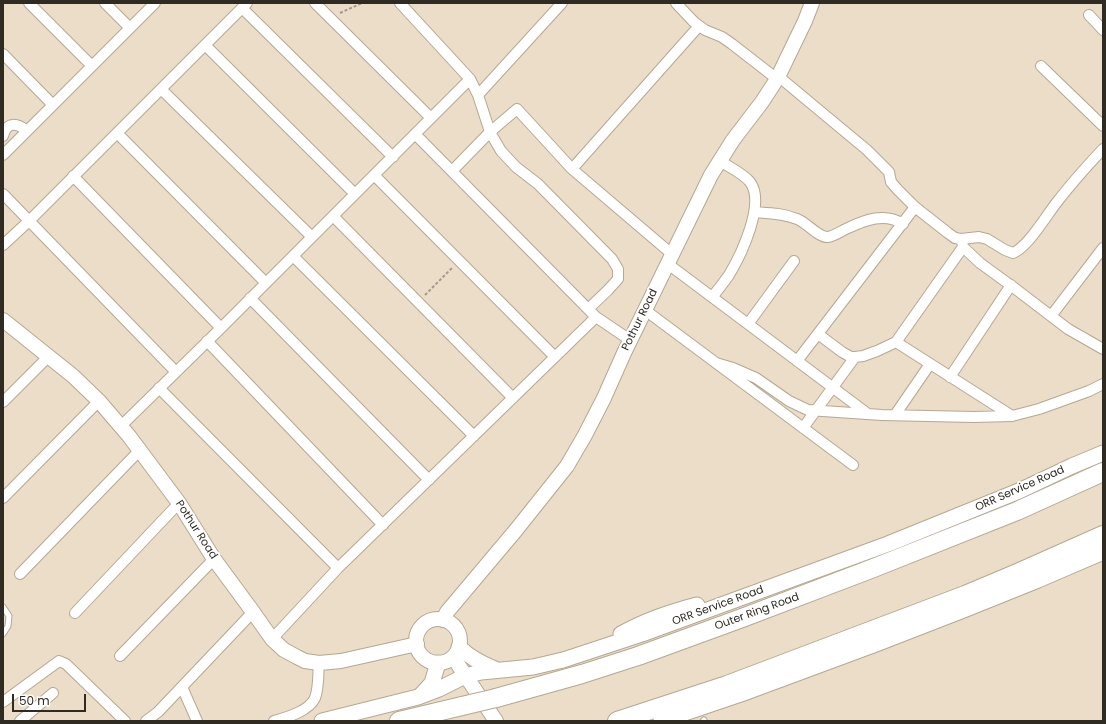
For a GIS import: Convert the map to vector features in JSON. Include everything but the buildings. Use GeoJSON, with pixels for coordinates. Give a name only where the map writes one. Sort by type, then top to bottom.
{"type":"FeatureCollection","features":[{"type":"Feature","properties":{"kind":"highway","name":"Outer Ring Road"},"geometry":{"type":"LineString","coordinates":[[399,721],[496,698],[582,674],[638,656],[891,561],[1017,511],[1103,472]]}},
{"type":"Feature","properties":{"kind":"highway"},"geometry":{"type":"LineString","coordinates":[[617,721],[727,685],[958,597],[1015,574],[1103,534]]}},
{"type":"Feature","properties":{"kind":"main road","name":"ORR Service Road"},"geometry":{"type":"LineString","coordinates":[[322,721],[420,696],[465,676],[481,672],[533,667],[563,660],[642,634],[888,544],[1019,491],[1103,453]]}},
{"type":"Feature","properties":{"kind":"main road"},"geometry":{"type":"LineString","coordinates":[[661,721],[741,694],[876,644],[1002,595],[1103,552]]}},
{"type":"Feature","properties":{"kind":"main road"},"geometry":{"type":"LineString","coordinates":[[456,652],[467,655],[498,671]]}},
{"type":"Feature","properties":{"kind":"main road"},"geometry":{"type":"LineString","coordinates":[[420,696],[432,683],[438,663]]}},
{"type":"Feature","properties":{"kind":"street"},"geometry":{"type":"LineString","coordinates":[[29,3],[92,66]]}},
{"type":"Feature","properties":{"kind":"street"},"geometry":{"type":"LineString","coordinates":[[105,3],[130,28]]}},
{"type":"Feature","properties":{"kind":"street"},"geometry":{"type":"LineString","coordinates":[[27,130],[20,125],[15,124],[7,128],[3,134],[3,142],[6,152],[155,3]]}},
{"type":"Feature","properties":{"kind":"street"},"geometry":{"type":"LineString","coordinates":[[315,3],[431,118]]}},
{"type":"Feature","properties":{"kind":"street"},"geometry":{"type":"LineString","coordinates":[[400,3],[470,79],[478,95],[490,132],[496,144],[508,159],[538,184],[612,259],[618,269],[618,279],[588,309]]}},
{"type":"Feature","properties":{"kind":"street"},"geometry":{"type":"LineString","coordinates":[[478,95],[562,3]]}},
{"type":"Feature","properties":{"kind":"street"},"geometry":{"type":"LineString","coordinates":[[676,3],[705,30],[732,44],[778,78],[867,150],[889,172],[891,182],[898,190],[948,233],[962,243],[980,263],[1068,329],[1103,349]]}},
{"type":"Feature","properties":{"kind":"street","name":"Pothur Road"},"geometry":{"type":"LineString","coordinates":[[443,620],[446,612],[516,530],[567,466],[604,398],[630,340],[711,175],[733,140],[778,78],[812,3]]}},
{"type":"Feature","properties":{"kind":"street"},"geometry":{"type":"LineString","coordinates":[[3,245],[245,6],[393,157]]}},
{"type":"Feature","properties":{"kind":"street"},"geometry":{"type":"LineString","coordinates":[[1089,14],[1103,30]]}},
{"type":"Feature","properties":{"kind":"street"},"geometry":{"type":"LineString","coordinates":[[572,169],[700,26]]}},
{"type":"Feature","properties":{"kind":"street"},"geometry":{"type":"LineString","coordinates":[[205,45],[355,194]]}},
{"type":"Feature","properties":{"kind":"street"},"geometry":{"type":"LineString","coordinates":[[3,54],[53,105]]}},
{"type":"Feature","properties":{"kind":"street"},"geometry":{"type":"LineString","coordinates":[[1041,66],[1103,126]]}},
{"type":"Feature","properties":{"kind":"street"},"geometry":{"type":"LineString","coordinates":[[121,426],[470,79]]}},
{"type":"Feature","properties":{"kind":"street"},"geometry":{"type":"LineString","coordinates":[[161,89],[312,237]]}},
{"type":"Feature","properties":{"kind":"street"},"geometry":{"type":"LineString","coordinates":[[452,171],[490,132],[517,109],[572,169],[712,297],[868,414]]}},
{"type":"Feature","properties":{"kind":"street"},"geometry":{"type":"LineString","coordinates":[[117,132],[266,283]]}},
{"type":"Feature","properties":{"kind":"street"},"geometry":{"type":"LineString","coordinates":[[415,134],[596,317],[630,340]]}},
{"type":"Feature","properties":{"kind":"street"},"geometry":{"type":"LineString","coordinates":[[818,334],[851,357],[863,356],[896,342],[962,243],[979,237],[987,239],[1013,254],[1019,251],[1082,171],[1103,149]]}},
{"type":"Feature","properties":{"kind":"street"},"geometry":{"type":"LineString","coordinates":[[712,297],[729,274],[741,251],[752,223],[756,205],[756,196],[750,181],[720,161]]}},
{"type":"Feature","properties":{"kind":"street"},"geometry":{"type":"LineString","coordinates":[[374,175],[555,357]]}},
{"type":"Feature","properties":{"kind":"street"},"geometry":{"type":"LineString","coordinates":[[73,176],[221,328]]}},
{"type":"Feature","properties":{"kind":"street"},"geometry":{"type":"LineString","coordinates":[[3,194],[176,372]]}},
{"type":"Feature","properties":{"kind":"street"},"geometry":{"type":"LineString","coordinates":[[797,361],[916,206]]}},
{"type":"Feature","properties":{"kind":"street"},"geometry":{"type":"LineString","coordinates":[[754,212],[782,214],[796,218],[806,223],[823,237],[828,237],[871,219],[884,217],[896,219],[902,224]]}},
{"type":"Feature","properties":{"kind":"street"},"geometry":{"type":"LineString","coordinates":[[333,216],[513,398]]}},
{"type":"Feature","properties":{"kind":"street"},"geometry":{"type":"LineString","coordinates":[[1051,316],[1103,248]]}},
{"type":"Feature","properties":{"kind":"street"},"geometry":{"type":"LineString","coordinates":[[293,256],[474,436]]}},
{"type":"Feature","properties":{"kind":"street"},"geometry":{"type":"LineString","coordinates":[[748,324],[794,261]]}},
{"type":"Feature","properties":{"kind":"street"},"geometry":{"type":"LineString","coordinates":[[950,377],[1010,285]]}},
{"type":"Feature","properties":{"kind":"street"},"geometry":{"type":"LineString","coordinates":[[250,298],[429,480]]}},
{"type":"Feature","properties":{"kind":"street"},"geometry":{"type":"LineString","coordinates":[[645,310],[853,464]]}},
{"type":"Feature","properties":{"kind":"street"},"geometry":{"type":"LineString","coordinates":[[272,639],[338,568],[596,317]]}},
{"type":"Feature","properties":{"kind":"street","name":"Pothur Road"},"geometry":{"type":"LineString","coordinates":[[3,320],[73,376],[99,401],[121,426],[179,503],[214,559],[272,639],[284,650],[306,661],[319,663],[341,661],[417,644]]}},
{"type":"Feature","properties":{"kind":"street"},"geometry":{"type":"LineString","coordinates":[[207,341],[383,525]]}},
{"type":"Feature","properties":{"kind":"street"},"geometry":{"type":"LineString","coordinates":[[896,342],[1012,416]]}},
{"type":"Feature","properties":{"kind":"street"},"geometry":{"type":"LineString","coordinates":[[3,402],[49,356]]}},
{"type":"Feature","properties":{"kind":"street"},"geometry":{"type":"LineString","coordinates":[[803,428],[855,357]]}},
{"type":"Feature","properties":{"kind":"street"},"geometry":{"type":"LineString","coordinates":[[716,363],[733,368],[756,378],[789,401],[808,410],[895,416],[1012,416],[1046,407],[1089,391],[1103,384]]}},
{"type":"Feature","properties":{"kind":"street"},"geometry":{"type":"LineString","coordinates":[[895,416],[930,364]]}},
{"type":"Feature","properties":{"kind":"street"},"geometry":{"type":"LineString","coordinates":[[159,388],[338,568]]}},
{"type":"Feature","properties":{"kind":"street"},"geometry":{"type":"LineString","coordinates":[[3,498],[99,401]]}},
{"type":"Feature","properties":{"kind":"street"},"geometry":{"type":"LineString","coordinates":[[774,406],[782,402],[789,401]]}},
{"type":"Feature","properties":{"kind":"street"},"geometry":{"type":"LineString","coordinates":[[20,574],[140,450]]}},
{"type":"Feature","properties":{"kind":"street"},"geometry":{"type":"LineString","coordinates":[[75,613],[179,503]]}},
{"type":"Feature","properties":{"kind":"street"},"geometry":{"type":"LineString","coordinates":[[120,656],[214,559]]}},
{"type":"Feature","properties":{"kind":"street"},"geometry":{"type":"LineString","coordinates":[[146,721],[158,712],[253,612]]}},
{"type":"Feature","properties":{"kind":"street"},"geometry":{"type":"LineString","coordinates":[[433,620],[443,620],[452,625],[458,632],[460,642],[456,652],[446,661],[438,663],[424,657],[421,654],[417,644],[418,634],[424,625],[433,620]]}},
{"type":"Feature","properties":{"kind":"street"},"geometry":{"type":"LineString","coordinates":[[456,652],[465,676],[496,721]]}},
{"type":"Feature","properties":{"kind":"street"},"geometry":{"type":"LineString","coordinates":[[3,702],[59,661],[66,664],[125,721]]}},
{"type":"Feature","properties":{"kind":"street"},"geometry":{"type":"LineString","coordinates":[[274,721],[308,707],[314,699],[317,689],[319,663]]}},
{"type":"Feature","properties":{"kind":"street"},"geometry":{"type":"LineString","coordinates":[[182,687],[198,721]]}},
{"type":"Feature","properties":{"kind":"street"},"geometry":{"type":"LineString","coordinates":[[20,721],[53,694]]}},
{"type":"Feature","properties":{"kind":"lane"},"geometry":{"type":"LineString","coordinates":[[3,607],[9,616],[8,626],[3,634]]}},
{"type":"Feature","properties":{"kind":"path"},"geometry":{"type":"LineString","coordinates":[[331,18],[362,3]]}},
{"type":"Feature","properties":{"kind":"path"},"geometry":{"type":"LineString","coordinates":[[418,302],[459,261]]}}]}
